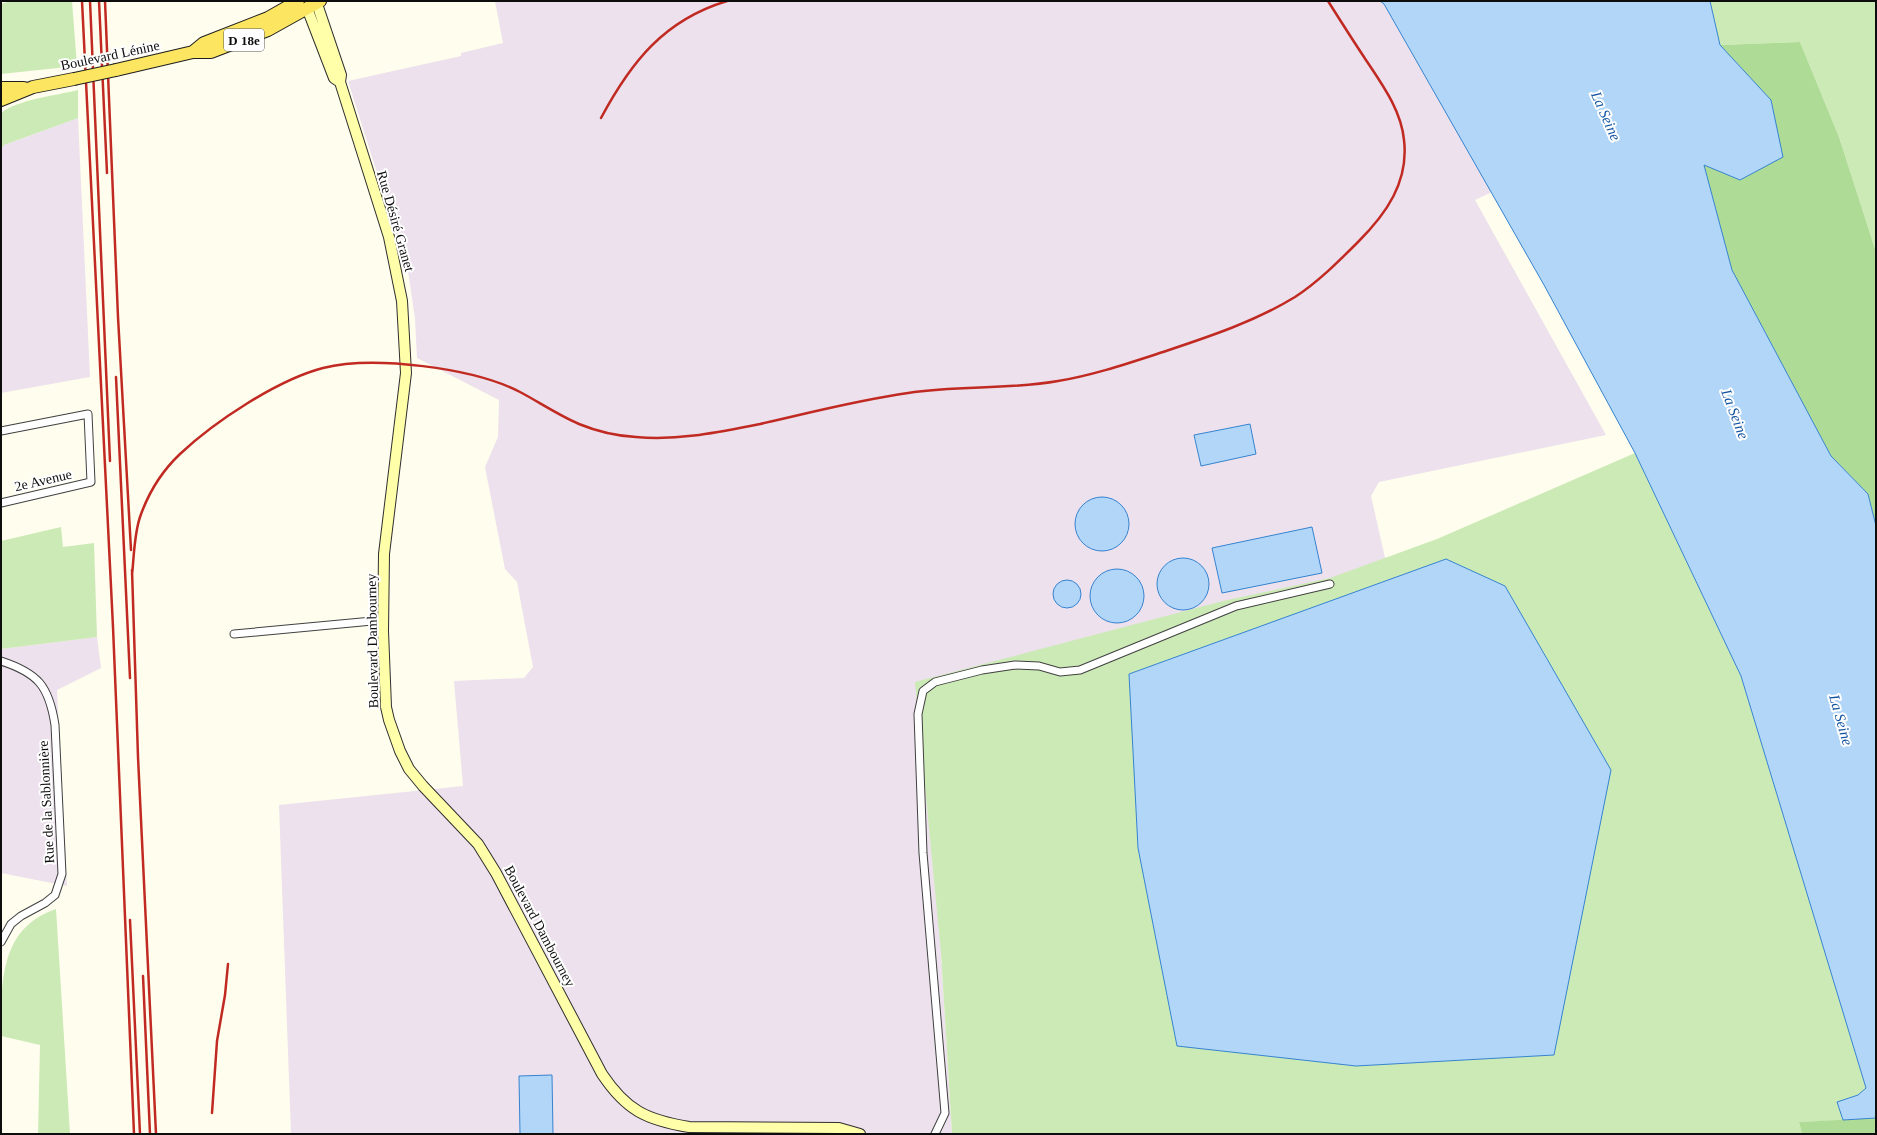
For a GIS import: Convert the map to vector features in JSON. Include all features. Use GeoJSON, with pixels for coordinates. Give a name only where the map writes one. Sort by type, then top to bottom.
{"type":"FeatureCollection","features":[{"type":"Feature","properties":{"kind":"main road","name":"Boulevard Lénine"},"geometry":{"type":"LineString","coordinates":[[1,88],[33,87],[193,52],[204,43],[311,3]]}},
{"type":"Feature","properties":{"kind":"main road","name":"Boulevard Lénine"},"geometry":{"type":"LineString","coordinates":[[1,100],[33,87]]}},
{"type":"Feature","properties":{"kind":"street","name":"Rue Désiré Granet"},"geometry":{"type":"LineString","coordinates":[[311,3],[334,78],[340,82],[389,237],[402,301],[406,373],[386,539]]}},
{"type":"Feature","properties":{"kind":"street","name":"2e Avenue"},"geometry":{"type":"LineString","coordinates":[[1,431],[88,414],[91,482],[1,503]]}},
{"type":"Feature","properties":{"kind":"street","name":"Boulevard Dambourney"},"geometry":{"type":"LineString","coordinates":[[386,539],[383,620],[386,707],[393,735],[409,769],[423,786],[478,844],[496,873],[602,1074],[615,1094],[646,1117],[667,1124],[689,1127],[839,1128],[860,1134]]}},
{"type":"Feature","properties":{"kind":"street"},"geometry":{"type":"LineString","coordinates":[[935,1134],[945,1113],[923,853],[918,714],[923,691],[936,682],[982,670],[1015,665],[1039,666],[1060,672],[1080,670],[1236,606],[1330,584]]}},
{"type":"Feature","properties":{"kind":"street"},"geometry":{"type":"LineString","coordinates":[[234,634],[383,620]]}},
{"type":"Feature","properties":{"kind":"street","name":"Rue de la Sablonnière"},"geometry":{"type":"LineString","coordinates":[[1,661],[17,666],[32,674],[44,688],[49,697],[53,710],[62,874],[55,895],[45,903],[20,916],[10,924],[1,942]]}},
{"type":"Feature","properties":{"kind":"shaded area"},"geometry":{"type":"Polygon","coordinates":[[[495,1],[1380,1],[1384,4],[1492,192],[1475,200],[1606,435],[1379,482],[1371,496],[1386,562],[941,953],[952,1134],[705,1134],[836,1131],[621,1134],[291,1134],[279,805],[463,786],[454,681],[524,678],[533,667],[517,582],[505,569],[485,467],[498,437],[499,400],[417,358],[415,319],[408,271],[348,81],[461,56],[461,53],[503,43],[495,1]]]}},
{"type":"Feature","properties":{"kind":"shaded area"},"geometry":{"type":"Polygon","coordinates":[[[78,118],[90,377],[1,393],[1,149],[4,145],[78,118]]]}},
{"type":"Feature","properties":{"kind":"shaded area"},"geometry":{"type":"Polygon","coordinates":[[[97,637],[101,668],[57,690],[67,886],[1,873],[1,649],[97,637]]]}},
{"type":"Feature","properties":{"kind":"green space"},"geometry":{"type":"Polygon","coordinates":[[[11,1],[72,1],[77,66],[1,74],[1,4],[11,1]]]}},
{"type":"Feature","properties":{"kind":"green space"},"geometry":{"type":"Polygon","coordinates":[[[1710,1],[1876,1],[1876,252],[1839,137],[1800,42],[1720,45],[1710,1]]]}},
{"type":"Feature","properties":{"kind":"green space"},"geometry":{"type":"Polygon","coordinates":[[[1800,42],[1839,137],[1876,252],[1876,526],[1868,494],[1831,456],[1732,270],[1703,164],[1740,180],[1771,100],[1720,45],[1800,42]]]}},
{"type":"Feature","properties":{"kind":"green space"},"geometry":{"type":"Polygon","coordinates":[[[78,90],[78,118],[4,145],[1,149],[1,113],[8,108],[27,101],[78,90]]]}},
{"type":"Feature","properties":{"kind":"green space"},"geometry":{"type":"Polygon","coordinates":[[[1635,453],[1741,676],[1866,1088],[1858,1095],[1837,1102],[1843,1120],[1799,1122],[1802,1134],[952,1134],[941,953],[915,682],[1223,601],[1330,578],[1437,539],[1635,453]]]}},
{"type":"Feature","properties":{"kind":"green space"},"geometry":{"type":"Polygon","coordinates":[[[61,527],[63,547],[94,543],[97,637],[1,649],[1,541],[61,527]]]}},
{"type":"Feature","properties":{"kind":"green space"},"geometry":{"type":"Polygon","coordinates":[[[56,909],[70,1134],[38,1134],[40,1045],[1,1036],[2,996],[8,959],[14,943],[24,929],[38,918],[56,909]]]}},
{"type":"Feature","properties":{"kind":"green space"},"geometry":{"type":"Polygon","coordinates":[[[1876,1118],[1876,1134],[1802,1134],[1799,1122],[1876,1118]]]}},
{"type":"Feature","properties":{"kind":"water","name":"La Seine"},"geometry":{"type":"Polygon","coordinates":[[[1380,1],[1710,1],[1720,45],[1771,100],[1783,157],[1740,180],[1704,165],[1732,270],[1831,456],[1868,494],[1876,526],[1876,1118],[1843,1120],[1837,1102],[1858,1095],[1866,1088],[1741,676],[1635,453],[1544,285],[1384,4],[1380,1]]]}},
{"type":"Feature","properties":{"kind":"water"},"geometry":{"type":"Polygon","coordinates":[[[1250,424],[1256,454],[1201,466],[1194,435],[1250,424]]]}},
{"type":"Feature","properties":{"kind":"water"},"geometry":{"type":"Polygon","coordinates":[[[1097,497],[1107,497],[1117,501],[1125,509],[1129,519],[1129,529],[1125,539],[1117,547],[1107,551],[1097,551],[1087,547],[1079,539],[1075,529],[1075,519],[1079,509],[1087,501],[1097,497]]]}},
{"type":"Feature","properties":{"kind":"water"},"geometry":{"type":"Polygon","coordinates":[[[1312,527],[1322,573],[1222,593],[1212,548],[1312,527]]]}},
{"type":"Feature","properties":{"kind":"water"},"geometry":{"type":"Polygon","coordinates":[[[1178,558],[1188,558],[1202,565],[1209,579],[1209,589],[1202,603],[1188,610],[1178,610],[1168,606],[1161,599],[1157,589],[1157,579],[1161,569],[1168,562],[1178,558]]]}},
{"type":"Feature","properties":{"kind":"water"},"geometry":{"type":"Polygon","coordinates":[[[1446,559],[1505,586],[1611,770],[1554,1055],[1356,1066],[1177,1046],[1138,848],[1129,674],[1446,559]]]}},
{"type":"Feature","properties":{"kind":"water"},"geometry":{"type":"Polygon","coordinates":[[[1112,569],[1122,569],[1132,573],[1140,581],[1144,591],[1144,601],[1140,611],[1132,619],[1122,623],[1112,623],[1102,619],[1094,611],[1090,601],[1090,591],[1094,581],[1102,573],[1112,569]]]}},
{"type":"Feature","properties":{"kind":"water"},"geometry":{"type":"Polygon","coordinates":[[[1067,580],[1077,584],[1081,594],[1077,604],[1067,608],[1057,604],[1053,594],[1057,584],[1067,580]]]}},
{"type":"Feature","properties":{"kind":"water"},"geometry":{"type":"Polygon","coordinates":[[[552,1075],[553,1134],[520,1134],[519,1076],[552,1075]]]}},
{"type":"Feature","properties":{"kind":"railway"},"geometry":{"type":"LineString","coordinates":[[82,1],[113,627],[134,1134]]}},
{"type":"Feature","properties":{"kind":"railway"},"geometry":{"type":"LineString","coordinates":[[90,1],[110,461]]}},
{"type":"Feature","properties":{"kind":"railway"},"geometry":{"type":"LineString","coordinates":[[99,1],[107,173]]}},
{"type":"Feature","properties":{"kind":"railway"},"geometry":{"type":"LineString","coordinates":[[105,1],[118,317],[131,550]]}},
{"type":"Feature","properties":{"kind":"railway"},"geometry":{"type":"LineString","coordinates":[[601,118],[612,98],[637,61],[667,32],[685,19],[705,9],[727,1]]}},
{"type":"Feature","properties":{"kind":"railway"},"geometry":{"type":"LineString","coordinates":[[132,575],[135,539],[140,517],[156,483],[173,461],[210,429],[247,404],[286,382],[323,368],[344,364],[368,363],[423,366],[451,370],[477,376],[520,392],[556,413],[592,429],[629,436],[667,438],[729,430],[852,403],[908,393],[946,389],[1020,386],[1058,381],[1111,368],[1214,335],[1263,314],[1295,297],[1312,285],[1358,242],[1378,220],[1386,208],[1399,183],[1403,170],[1405,155],[1404,140],[1395,107],[1328,1]]}},
{"type":"Feature","properties":{"kind":"railway"},"geometry":{"type":"LineString","coordinates":[[116,377],[130,678]]}},
{"type":"Feature","properties":{"kind":"railway"},"geometry":{"type":"LineString","coordinates":[[132,570],[138,757],[156,1134]]}},
{"type":"Feature","properties":{"kind":"railway"},"geometry":{"type":"LineString","coordinates":[[130,920],[140,1134]]}},
{"type":"Feature","properties":{"kind":"railway"},"geometry":{"type":"LineString","coordinates":[[212,1113],[217,1041],[225,995],[228,964]]}},
{"type":"Feature","properties":{"kind":"railway"},"geometry":{"type":"LineString","coordinates":[[143,976],[150,1134]]}}]}
